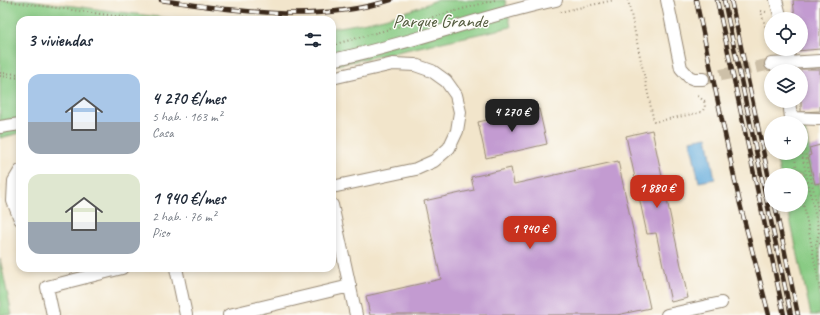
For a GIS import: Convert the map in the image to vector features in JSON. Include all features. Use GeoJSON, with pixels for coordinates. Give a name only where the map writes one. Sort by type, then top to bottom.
{"type":"FeatureCollection","features":[{"type":"Feature","properties":{"kind":"street"},"geometry":{"type":"LineString","coordinates":[[336,59],[362,54],[507,12],[556,0]]}},
{"type":"Feature","properties":{"kind":"street"},"geometry":{"type":"LineString","coordinates":[[667,0],[681,68],[689,77],[694,79],[703,78]]}},
{"type":"Feature","properties":{"kind":"street"},"geometry":{"type":"LineString","coordinates":[[776,0],[779,12]]}},
{"type":"Feature","properties":{"kind":"street"},"geometry":{"type":"LineString","coordinates":[[794,64],[820,61]]}},
{"type":"Feature","properties":{"kind":"street"},"geometry":{"type":"LineString","coordinates":[[336,77],[393,64],[415,65],[432,71],[446,82],[456,95],[460,112],[457,130],[449,148],[434,161],[416,169],[336,186]]}},
{"type":"Feature","properties":{"kind":"street"},"geometry":{"type":"LineString","coordinates":[[790,108],[791,118],[820,119]]}},
{"type":"Feature","properties":{"kind":"street"},"geometry":{"type":"LineString","coordinates":[[0,127],[16,125]]}},
{"type":"Feature","properties":{"kind":"street"},"geometry":{"type":"LineString","coordinates":[[16,178],[14,181],[13,201],[16,209]]}},
{"type":"Feature","properties":{"kind":"street"},"geometry":{"type":"LineString","coordinates":[[336,226],[356,315]]}},
{"type":"Feature","properties":{"kind":"street"},"geometry":{"type":"LineString","coordinates":[[53,315],[46,287],[106,272]]}},
{"type":"Feature","properties":{"kind":"street"},"geometry":{"type":"LineString","coordinates":[[177,272],[186,315]]}},
{"type":"Feature","properties":{"kind":"street"},"geometry":{"type":"LineString","coordinates":[[229,315],[350,286]]}},
{"type":"Feature","properties":{"kind":"street"},"geometry":{"type":"LineString","coordinates":[[667,315],[721,303]]}},
{"type":"Feature","properties":{"kind":"path"},"geometry":{"type":"LineString","coordinates":[[0,0],[115,16]]}},
{"type":"Feature","properties":{"kind":"path"},"geometry":{"type":"LineString","coordinates":[[336,45],[495,0]]}},
{"type":"Feature","properties":{"kind":"path"},"geometry":{"type":"LineString","coordinates":[[628,0],[654,122],[702,112],[705,107],[704,100]]}},
{"type":"Feature","properties":{"kind":"path"},"geometry":{"type":"LineString","coordinates":[[764,22],[761,11],[766,12]]}},
{"type":"Feature","properties":{"kind":"path"},"geometry":{"type":"LineString","coordinates":[[0,73],[16,74]]}},
{"type":"Feature","properties":{"kind":"path"},"geometry":{"type":"LineString","coordinates":[[0,76],[16,78]]}},
{"type":"Feature","properties":{"kind":"path"},"geometry":{"type":"LineString","coordinates":[[698,96],[704,100],[707,100]]}},
{"type":"Feature","properties":{"kind":"path"},"geometry":{"type":"LineString","coordinates":[[803,160],[819,232],[816,244],[820,266]]}},
{"type":"Feature","properties":{"kind":"path"},"geometry":{"type":"LineString","coordinates":[[807,160],[820,218]]}},
{"type":"Feature","properties":{"kind":"path"},"geometry":{"type":"LineString","coordinates":[[805,212],[820,290]]}},
{"type":"Feature","properties":{"kind":"green space"},"geometry":{"type":"Polygon","coordinates":[[[0,0],[27,0],[151,16],[16,16],[16,134],[0,138],[0,0]]]}},
{"type":"Feature","properties":{"kind":"green space","name":"Parque Grande"},"geometry":{"type":"Polygon","coordinates":[[[436,0],[505,0],[511,27],[336,65],[336,27],[385,18],[436,0]]]}},
{"type":"Feature","properties":{"kind":"green space"},"geometry":{"type":"Polygon","coordinates":[[[808,143],[811,155],[808,156],[808,143]]]}},
{"type":"Feature","properties":{"kind":"green space"},"geometry":{"type":"Polygon","coordinates":[[[808,156],[815,184],[820,183],[820,315],[811,315],[789,212],[808,212],[808,168],[779,168],[777,160],[808,160],[808,156]]]}},
{"type":"Feature","properties":{"kind":"green space"},"geometry":{"type":"Polygon","coordinates":[[[0,259],[12,315],[0,315],[0,259]]]}},
{"type":"Feature","properties":{"kind":"water"},"geometry":{"type":"Polygon","coordinates":[[[707,137],[715,179],[699,182],[690,140],[707,137]]]}},
{"type":"Feature","properties":{"kind":"building"},"geometry":{"type":"Polygon","coordinates":[[[793,0],[820,0],[820,49],[808,50],[808,12],[794,12],[793,0]]]}},
{"type":"Feature","properties":{"kind":"building"},"geometry":{"type":"Polygon","coordinates":[[[808,69],[820,69],[820,111],[801,112],[801,108],[808,108],[808,69]]]}},
{"type":"Feature","properties":{"kind":"building"},"geometry":{"type":"Polygon","coordinates":[[[539,109],[547,144],[486,158],[478,122],[539,109]]]}},
{"type":"Feature","properties":{"kind":"building"},"geometry":{"type":"Polygon","coordinates":[[[652,130],[688,298],[671,302],[656,233],[647,234],[626,136],[652,130]]]}},
{"type":"Feature","properties":{"kind":"building"},"geometry":{"type":"Polygon","coordinates":[[[820,145],[820,183],[815,184],[808,156],[811,155],[809,148],[820,145]]]}},
{"type":"Feature","properties":{"kind":"building"},"geometry":{"type":"Polygon","coordinates":[[[618,161],[650,308],[617,315],[370,315],[366,296],[441,279],[424,201],[474,190],[471,177],[511,168],[514,184],[618,161]]]}},
{"type":"Feature","properties":{"kind":"tunnel"},"geometry":{"type":"LineString","coordinates":[[703,79],[764,66]]}},
{"type":"Feature","properties":{"kind":"railway"},"geometry":{"type":"LineString","coordinates":[[161,0],[219,8],[276,13],[333,12],[391,0]]}},
{"type":"Feature","properties":{"kind":"railway"},"geometry":{"type":"LineString","coordinates":[[696,0],[740,204],[769,315]]}},
{"type":"Feature","properties":{"kind":"railway"},"geometry":{"type":"LineString","coordinates":[[717,0],[784,315]]}},
{"type":"Feature","properties":{"kind":"railway"},"geometry":{"type":"LineString","coordinates":[[724,0],[791,315]]}},
{"type":"Feature","properties":{"kind":"railway"},"geometry":{"type":"LineString","coordinates":[[731,0],[767,168]]}},
{"type":"Feature","properties":{"kind":"railway"},"geometry":{"type":"LineString","coordinates":[[776,212],[798,315]]}}]}
